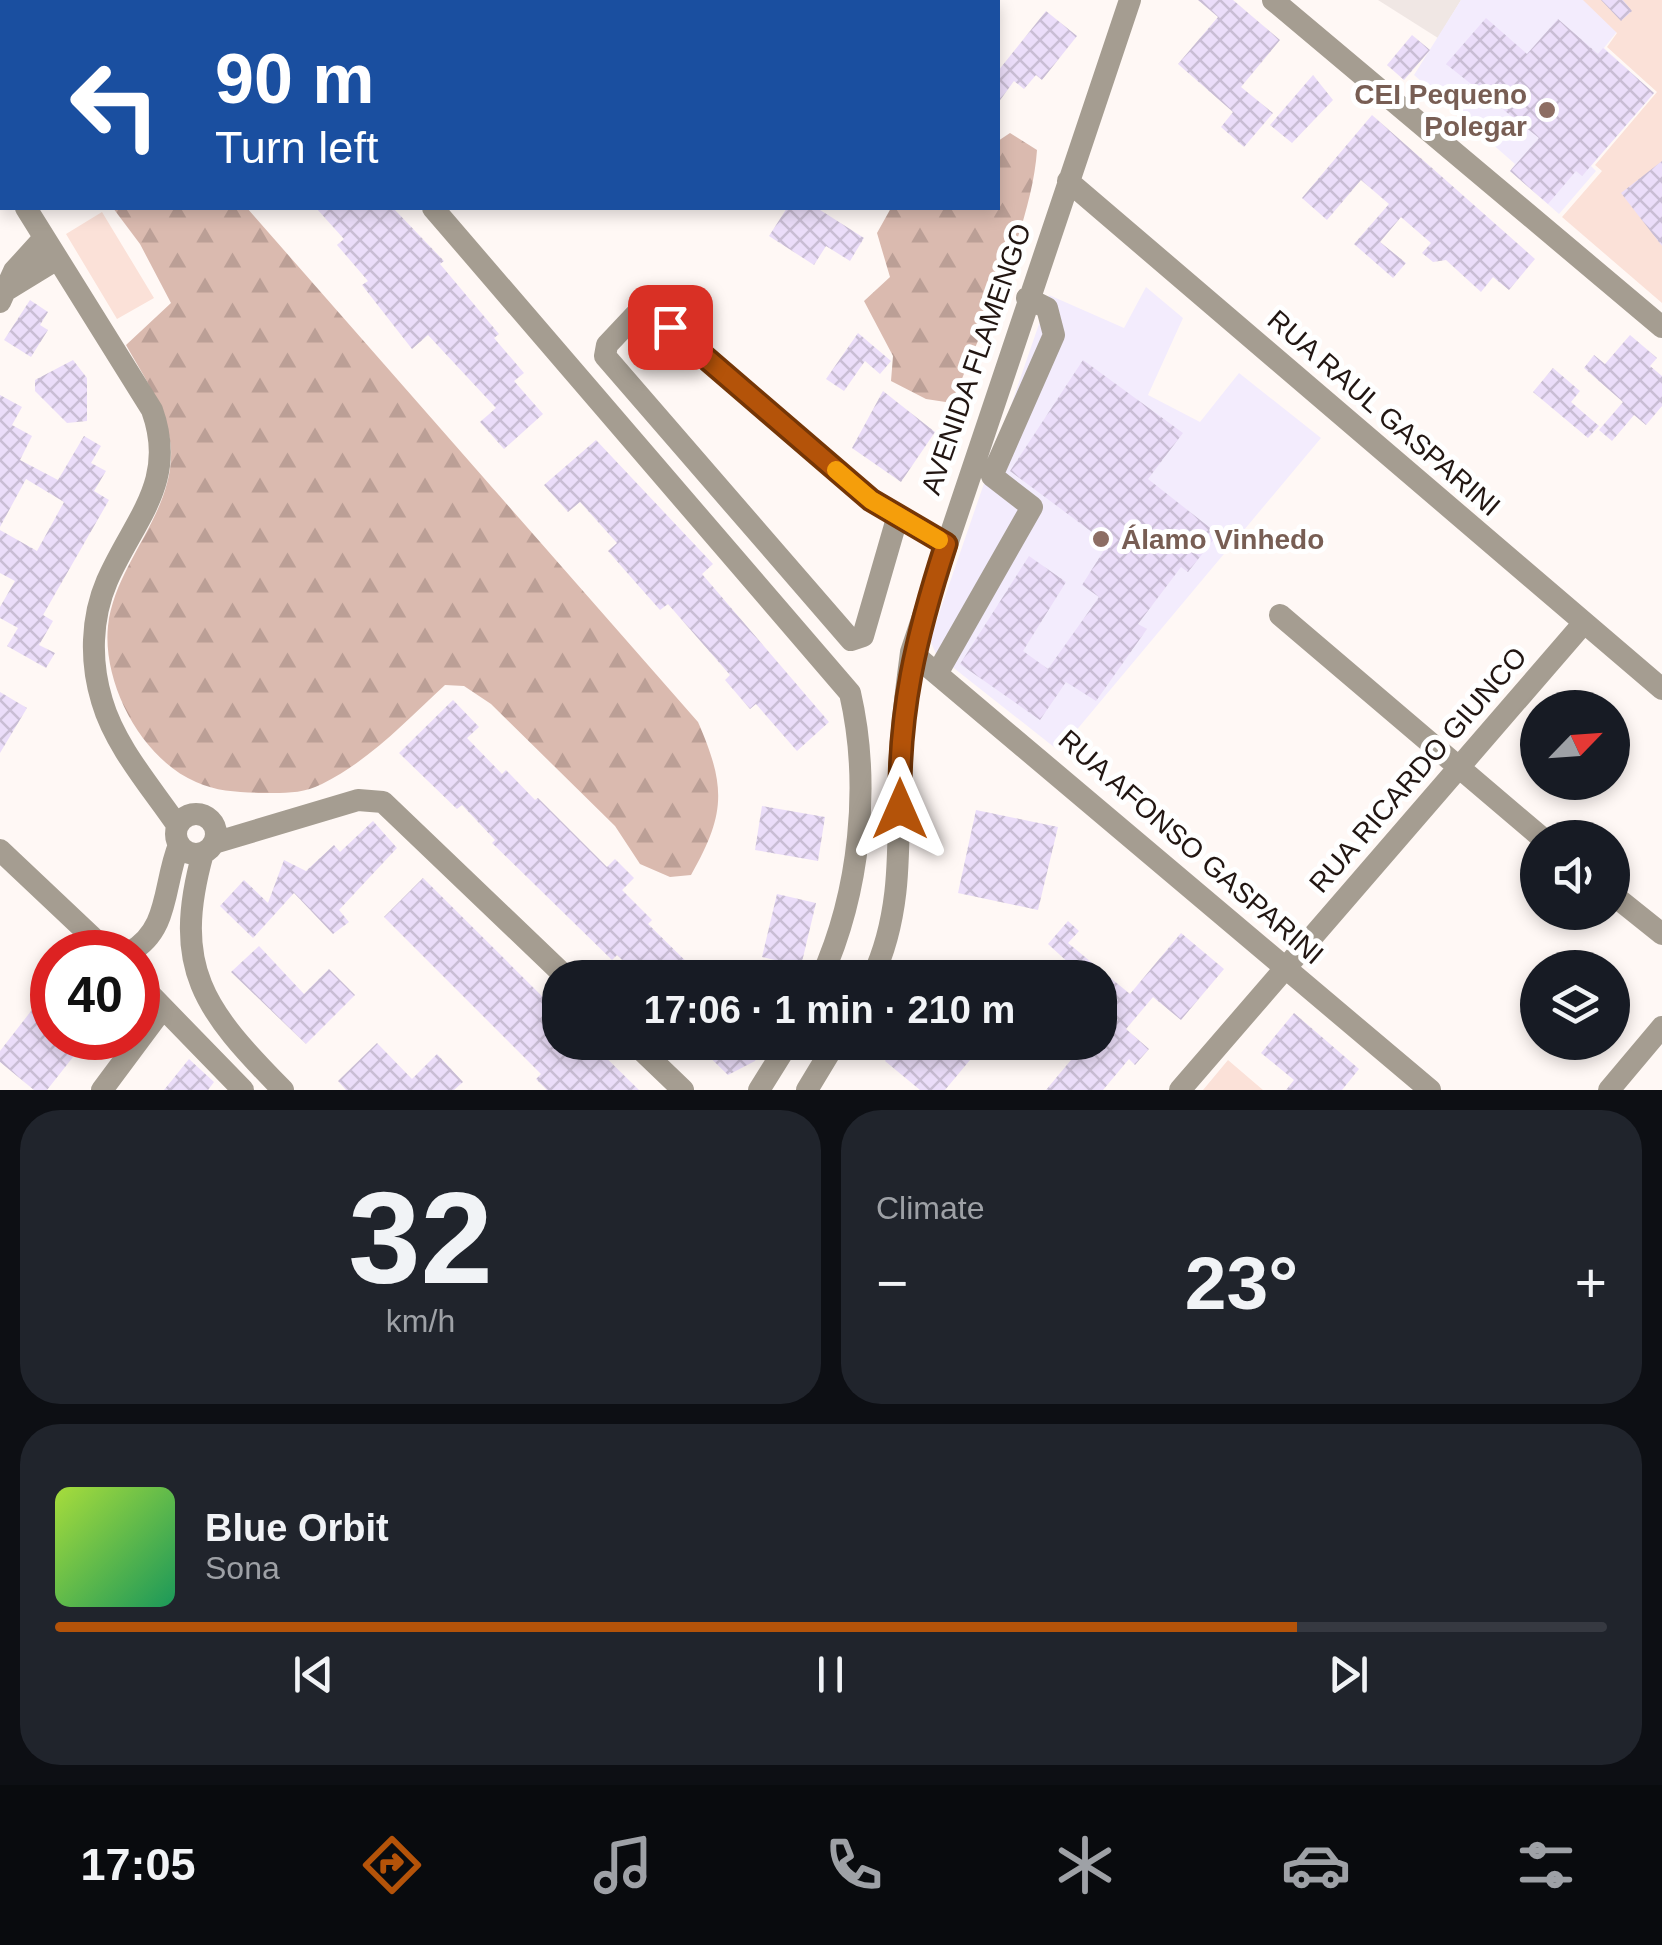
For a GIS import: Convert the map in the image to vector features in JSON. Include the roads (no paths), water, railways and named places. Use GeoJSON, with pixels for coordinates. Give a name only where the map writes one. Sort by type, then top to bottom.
{"type":"FeatureCollection","features":[{"type":"Feature","properties":{"kind":"street","name":"AVENIDA FLAMENGO"},"geometry":{"type":"LineString","coordinates":[[879,960],[892,923],[901,842],[901,724],[912,652],[1027,298],[1130,0]]}},
{"type":"Feature","properties":{"kind":"street"},"geometry":{"type":"LineString","coordinates":[[1272,0],[1662,327]]}},
{"type":"Feature","properties":{"kind":"street","name":"RUA RAUL GASPARINI"},"geometry":{"type":"LineString","coordinates":[[1068,181],[1582,625],[1662,689]]}},
{"type":"Feature","properties":{"kind":"street"},"geometry":{"type":"LineString","coordinates":[[27,210],[152,410],[161,436],[161,467],[149,503],[107,581],[96,618],[98,685],[129,756],[196,833],[188,928],[201,989],[221,1023],[282,1090]]}},
{"type":"Feature","properties":{"kind":"street"},"geometry":{"type":"LineString","coordinates":[[435,210],[850,692],[858,726],[861,793],[847,910],[828,960]]}},
{"type":"Feature","properties":{"kind":"street"},"geometry":{"type":"LineString","coordinates":[[4,295],[14,272],[50,248]]}},
{"type":"Feature","properties":{"kind":"street"},"geometry":{"type":"LineString","coordinates":[[938,672],[1032,507],[992,476],[1054,335],[1054,319],[1047,308],[1027,298]]}},
{"type":"Feature","properties":{"kind":"street"},"geometry":{"type":"LineString","coordinates":[[898,515],[863,636],[851,640],[605,356],[607,345],[640,310],[653,313],[871,500],[898,515],[946,544]]}},
{"type":"Feature","properties":{"kind":"street"},"geometry":{"type":"LineString","coordinates":[[1280,615],[1520,821]]}},
{"type":"Feature","properties":{"kind":"street","name":"RUA RICARDO GIUNCO"},"geometry":{"type":"LineString","coordinates":[[1180,1090],[1459,772],[1582,625]]}},
{"type":"Feature","properties":{"kind":"street","name":"RUA AFONSO GASPARINI"},"geometry":{"type":"LineString","coordinates":[[912,652],[1430,1090]]}},
{"type":"Feature","properties":{"kind":"street"},"geometry":{"type":"LineString","coordinates":[[196,833],[278,824],[358,800],[383,802],[548,960]]}},
{"type":"Feature","properties":{"kind":"street"},"geometry":{"type":"LineString","coordinates":[[156,930],[196,833]]}},
{"type":"Feature","properties":{"kind":"street"},"geometry":{"type":"LineString","coordinates":[[0,850],[85,930]]}},
{"type":"Feature","properties":{"kind":"street"},"geometry":{"type":"LineString","coordinates":[[1630,908],[1662,934]]}},
{"type":"Feature","properties":{"kind":"street"},"geometry":{"type":"LineString","coordinates":[[160,1005],[243,1090]]}},
{"type":"Feature","properties":{"kind":"street"},"geometry":{"type":"LineString","coordinates":[[102,1090],[163,1008]]}},
{"type":"Feature","properties":{"kind":"street"},"geometry":{"type":"LineString","coordinates":[[1610,1090],[1662,1027]]}},
{"type":"Feature","properties":{"kind":"street"},"geometry":{"type":"LineString","coordinates":[[652,1060],[683,1090]]}},
{"type":"Feature","properties":{"kind":"street"},"geometry":{"type":"LineString","coordinates":[[758,1090],[777,1060]]}},
{"type":"Feature","properties":{"kind":"street"},"geometry":{"type":"LineString","coordinates":[[807,1090],[825,1060]]}},
{"type":"Feature","properties":{"kind":"place","name":"CEI Pequeno Polegar"},"geometry":{"type":"Point","coordinates":[1547,110]}},
{"type":"Feature","properties":{"kind":"place","name":"Álamo Vinhedo"},"geometry":{"type":"Point","coordinates":[1101,539]}}]}
